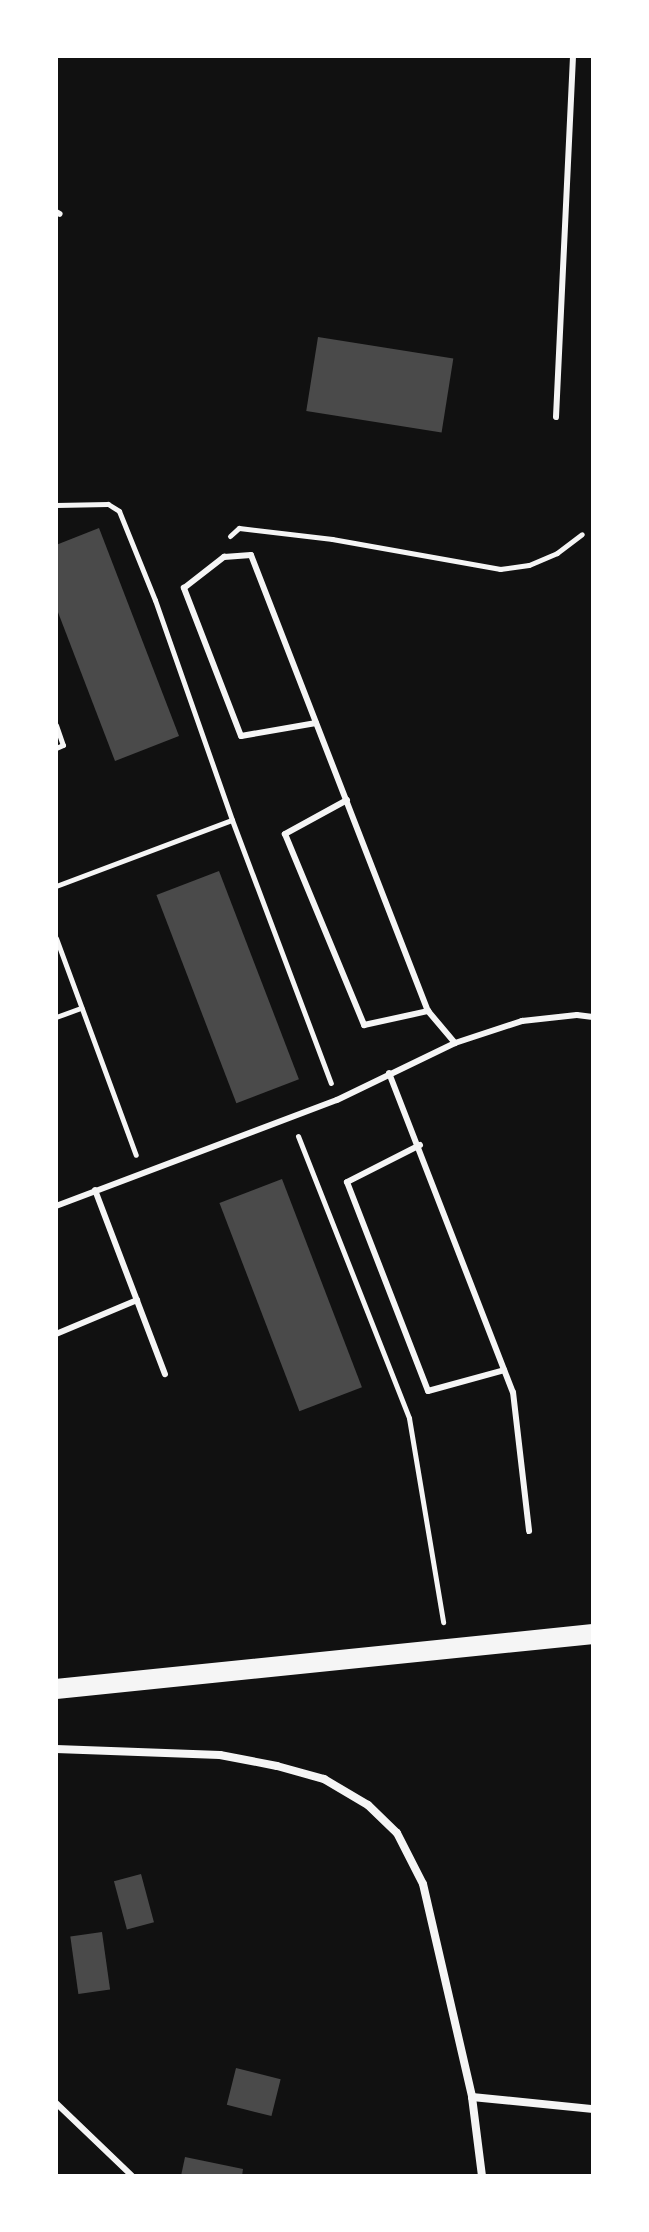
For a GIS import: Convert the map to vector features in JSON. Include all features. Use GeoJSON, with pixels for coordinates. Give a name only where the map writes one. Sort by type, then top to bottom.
{"type":"FeatureCollection","features":[{"type":"Feature","properties":{"kind":"main road"},"geometry":{"type":"LineString","coordinates":[[56,1689],[593,1634]]}},
{"type":"Feature","properties":{"kind":"street"},"geometry":{"type":"LineString","coordinates":[[56,1749],[220,1755],[324,1779],[368,1805],[397,1833],[423,1884],[472,2097],[482,2176]]}},
{"type":"Feature","properties":{"kind":"street"},"geometry":{"type":"LineString","coordinates":[[472,2097],[593,2109]]}},
{"type":"Feature","properties":{"kind":"lane"},"geometry":{"type":"LineString","coordinates":[[556,417],[573,56]]}},
{"type":"Feature","properties":{"kind":"lane"},"geometry":{"type":"LineString","coordinates":[[316,723],[241,736],[184,588],[224,557],[251,555],[428,1011],[455,1043]]}},
{"type":"Feature","properties":{"kind":"lane"},"geometry":{"type":"LineString","coordinates":[[347,800],[285,834],[364,1025],[428,1011]]}},
{"type":"Feature","properties":{"kind":"lane"},"geometry":{"type":"LineString","coordinates":[[56,1206],[337,1100],[455,1043],[522,1021],[577,1015],[593,1017]]}},
{"type":"Feature","properties":{"kind":"lane"},"geometry":{"type":"LineString","coordinates":[[389,1073],[420,1145],[513,1392],[529,1531]]}},
{"type":"Feature","properties":{"kind":"lane"},"geometry":{"type":"LineString","coordinates":[[420,1145],[347,1182],[428,1391],[504,1370]]}},
{"type":"Feature","properties":{"kind":"lane"},"geometry":{"type":"LineString","coordinates":[[95,1190],[165,1374]]}},
{"type":"Feature","properties":{"kind":"lane"},"geometry":{"type":"LineString","coordinates":[[56,1334],[137,1300]]}},
{"type":"Feature","properties":{"kind":"lane"},"geometry":{"type":"LineString","coordinates":[[56,2103],[132,2176]]}},
{"type":"Feature","properties":{"kind":"path"},"geometry":{"type":"LineString","coordinates":[[56,505],[108,504],[119,511],[155,600],[232,820],[337,1100]]}},
{"type":"Feature","properties":{"kind":"path"},"geometry":{"type":"LineString","coordinates":[[332,539],[500,569],[529,565],[557,553],[582,534]]}},
{"type":"Feature","properties":{"kind":"path"},"geometry":{"type":"LineString","coordinates":[[56,725],[63,745],[56,748]]}},
{"type":"Feature","properties":{"kind":"path"},"geometry":{"type":"LineString","coordinates":[[56,886],[232,820]]}},
{"type":"Feature","properties":{"kind":"path"},"geometry":{"type":"LineString","coordinates":[[56,938],[142,1172]]}},
{"type":"Feature","properties":{"kind":"path"},"geometry":{"type":"LineString","coordinates":[[56,1017],[82,1007]]}},
{"type":"Feature","properties":{"kind":"path"},"geometry":{"type":"LineString","coordinates":[[290,1117],[409,1418],[447,1648]]}},
{"type":"Feature","properties":{"kind":"building"},"geometry":{"type":"Polygon","coordinates":[[[318,337],[453,358],[442,433],[306,411],[318,337]]]}},
{"type":"Feature","properties":{"kind":"building"},"geometry":{"type":"Polygon","coordinates":[[[99,528],[179,736],[115,761],[56,607],[56,545],[99,528]]]}},
{"type":"Feature","properties":{"kind":"building"},"geometry":{"type":"Polygon","coordinates":[[[219,871],[299,1079],[236,1103],[156,895],[219,871]]]}},
{"type":"Feature","properties":{"kind":"building"},"geometry":{"type":"Polygon","coordinates":[[[282,1179],[362,1387],[299,1411],[219,1203],[282,1179]]]}},
{"type":"Feature","properties":{"kind":"building"},"geometry":{"type":"Polygon","coordinates":[[[141,1874],[154,1922],[127,1930],[114,1881],[141,1874]]]}},
{"type":"Feature","properties":{"kind":"building"},"geometry":{"type":"Polygon","coordinates":[[[102,1932],[110,1989],[78,1994],[70,1936],[102,1932]]]}},
{"type":"Feature","properties":{"kind":"building"},"geometry":{"type":"Polygon","coordinates":[[[236,2068],[281,2079],[271,2116],[227,2105],[236,2068]]]}},
{"type":"Feature","properties":{"kind":"building"},"geometry":{"type":"Polygon","coordinates":[[[185,2157],[243,2169],[242,2176],[181,2176],[185,2157]]]}}]}
